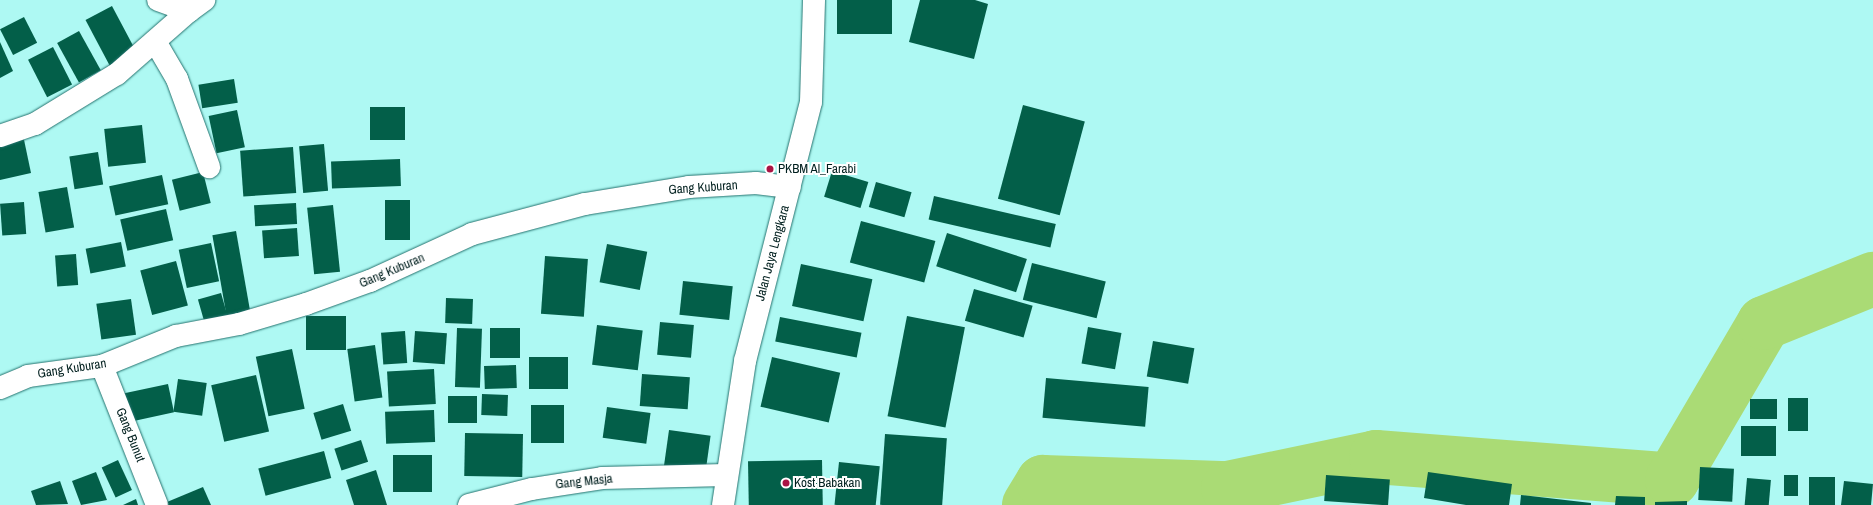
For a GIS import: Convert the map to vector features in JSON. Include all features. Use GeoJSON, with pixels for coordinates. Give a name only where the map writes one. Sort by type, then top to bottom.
{"type":"FeatureCollection","features":[{"type":"Feature","properties":{"kind":"street"},"geometry":{"type":"LineString","coordinates":[[158,0],[197,5]]}},
{"type":"Feature","properties":{"kind":"street","name":"Jalan Jaya Lengkara"},"geometry":{"type":"LineString","coordinates":[[723,505],[726,475],[745,361],[811,102],[814,0]]}},
{"type":"Feature","properties":{"kind":"street"},"geometry":{"type":"LineString","coordinates":[[0,136],[35,124],[80,97],[156,43],[197,5]]}},
{"type":"Feature","properties":{"kind":"street"},"geometry":{"type":"LineString","coordinates":[[156,43],[177,79],[209,167]]}},
{"type":"Feature","properties":{"kind":"street","name":"Gang Kuburan"},"geometry":{"type":"LineString","coordinates":[[0,388],[28,376],[102,366],[176,336],[239,324],[306,304],[377,278],[472,234],[533,218],[637,194],[689,187],[756,183],[790,187]]}},
{"type":"Feature","properties":{"kind":"street","name":"Gang Bunut"},"geometry":{"type":"LineString","coordinates":[[102,366],[157,505]]}},
{"type":"Feature","properties":{"kind":"street","name":"Gang Masja"},"geometry":{"type":"LineString","coordinates":[[469,505],[532,489],[602,478],[726,475]]}},
{"type":"Feature","properties":{"kind":"building"},"geometry":{"type":"Polygon","coordinates":[[[837,0],[892,0],[892,34],[837,34],[837,0]]]}},
{"type":"Feature","properties":{"kind":"building"},"geometry":{"type":"Polygon","coordinates":[[[920,0],[975,0],[988,4],[974,59],[909,42],[920,0]]]}},
{"type":"Feature","properties":{"kind":"building"},"geometry":{"type":"Polygon","coordinates":[[[112,6],[136,52],[110,66],[86,20],[112,6]]]}},
{"type":"Feature","properties":{"kind":"building"},"geometry":{"type":"Polygon","coordinates":[[[24,17],[37,43],[13,55],[0,29],[24,17]]]}},
{"type":"Feature","properties":{"kind":"building"},"geometry":{"type":"Polygon","coordinates":[[[79,31],[101,70],[79,82],[57,43],[79,31]]]}},
{"type":"Feature","properties":{"kind":"building"},"geometry":{"type":"Polygon","coordinates":[[[0,42],[13,71],[0,78],[0,42]]]}},
{"type":"Feature","properties":{"kind":"building"},"geometry":{"type":"Polygon","coordinates":[[[53,47],[72,84],[47,97],[28,60],[53,47]]]}},
{"type":"Feature","properties":{"kind":"building"},"geometry":{"type":"Polygon","coordinates":[[[234,79],[238,103],[202,108],[198,85],[234,79]]]}},
{"type":"Feature","properties":{"kind":"building"},"geometry":{"type":"Polygon","coordinates":[[[1023,105],[1085,122],[1060,215],[998,199],[1023,105]]]}},
{"type":"Feature","properties":{"kind":"building"},"geometry":{"type":"Polygon","coordinates":[[[370,107],[405,107],[405,140],[370,140],[370,107]]]}},
{"type":"Feature","properties":{"kind":"building"},"geometry":{"type":"Polygon","coordinates":[[[237,110],[245,147],[217,153],[209,116],[237,110]]]}},
{"type":"Feature","properties":{"kind":"building"},"geometry":{"type":"Polygon","coordinates":[[[142,125],[146,163],[108,167],[104,129],[142,125]]]}},
{"type":"Feature","properties":{"kind":"building"},"geometry":{"type":"Polygon","coordinates":[[[23,135],[31,173],[0,180],[0,140],[23,135]]]}},
{"type":"Feature","properties":{"kind":"building"},"geometry":{"type":"Polygon","coordinates":[[[324,144],[328,191],[303,193],[299,146],[324,144]]]}},
{"type":"Feature","properties":{"kind":"building"},"geometry":{"type":"Polygon","coordinates":[[[293,147],[296,193],[243,197],[240,151],[293,147]]]}},
{"type":"Feature","properties":{"kind":"building"},"geometry":{"type":"Polygon","coordinates":[[[98,152],[103,185],[75,189],[69,157],[98,152]]]}},
{"type":"Feature","properties":{"kind":"building"},"geometry":{"type":"Polygon","coordinates":[[[400,159],[401,186],[332,188],[331,161],[400,159]]]}},
{"type":"Feature","properties":{"kind":"building"},"geometry":{"type":"Polygon","coordinates":[[[832,171],[868,182],[860,208],[824,197],[832,171]]]}},
{"type":"Feature","properties":{"kind":"building"},"geometry":{"type":"Polygon","coordinates":[[[203,172],[211,203],[180,211],[172,180],[203,172]]]}},
{"type":"Feature","properties":{"kind":"building"},"geometry":{"type":"Polygon","coordinates":[[[162,175],[168,204],[115,216],[109,186],[162,175]]]}},
{"type":"Feature","properties":{"kind":"building"},"geometry":{"type":"Polygon","coordinates":[[[876,182],[912,192],[904,217],[869,207],[876,182]]]}},
{"type":"Feature","properties":{"kind":"building"},"geometry":{"type":"Polygon","coordinates":[[[67,187],[74,227],[46,232],[38,192],[67,187]]]}},
{"type":"Feature","properties":{"kind":"building"},"geometry":{"type":"Polygon","coordinates":[[[934,196],[1056,224],[1050,248],[929,219],[934,196]]]}},
{"type":"Feature","properties":{"kind":"building"},"geometry":{"type":"Polygon","coordinates":[[[385,200],[410,200],[410,240],[385,240],[385,200]]]}},
{"type":"Feature","properties":{"kind":"building"},"geometry":{"type":"Polygon","coordinates":[[[24,202],[26,234],[2,236],[0,204],[24,202]]]}},
{"type":"Feature","properties":{"kind":"building"},"geometry":{"type":"Polygon","coordinates":[[[296,203],[297,224],[255,226],[254,205],[296,203]]]}},
{"type":"Feature","properties":{"kind":"building"},"geometry":{"type":"Polygon","coordinates":[[[333,205],[340,272],[314,274],[307,208],[333,205]]]}},
{"type":"Feature","properties":{"kind":"building"},"geometry":{"type":"Polygon","coordinates":[[[166,209],[173,240],[127,251],[120,220],[166,209]]]}},
{"type":"Feature","properties":{"kind":"building"},"geometry":{"type":"Polygon","coordinates":[[[861,221],[935,241],[924,282],[850,263],[861,221]]]}},
{"type":"Feature","properties":{"kind":"building"},"geometry":{"type":"Polygon","coordinates":[[[297,228],[299,256],[264,258],[262,230],[297,228]]]}},
{"type":"Feature","properties":{"kind":"building"},"geometry":{"type":"Polygon","coordinates":[[[236,231],[250,312],[227,316],[212,235],[236,231]]]}},
{"type":"Feature","properties":{"kind":"building"},"geometry":{"type":"Polygon","coordinates":[[[947,233],[1027,259],[1016,292],[936,266],[947,233]]]}},
{"type":"Feature","properties":{"kind":"building"},"geometry":{"type":"Polygon","coordinates":[[[121,242],[126,267],[90,273],[86,249],[121,242]]]}},
{"type":"Feature","properties":{"kind":"building"},"geometry":{"type":"Polygon","coordinates":[[[211,243],[219,281],[187,288],[179,250],[211,243]]]}},
{"type":"Feature","properties":{"kind":"building"},"geometry":{"type":"Polygon","coordinates":[[[607,244],[647,252],[640,290],[600,282],[607,244]]]}},
{"type":"Feature","properties":{"kind":"building"},"geometry":{"type":"Polygon","coordinates":[[[76,254],[78,285],[57,286],[55,255],[76,254]]]}},
{"type":"Feature","properties":{"kind":"building"},"geometry":{"type":"Polygon","coordinates":[[[545,256],[588,259],[584,317],[541,314],[545,256]]]}},
{"type":"Feature","properties":{"kind":"building"},"geometry":{"type":"Polygon","coordinates":[[[176,261],[188,305],[152,315],[140,271],[176,261]]]}},
{"type":"Feature","properties":{"kind":"building"},"geometry":{"type":"Polygon","coordinates":[[[1032,263],[1106,281],[1097,318],[1023,300],[1032,263]]]}},
{"type":"Feature","properties":{"kind":"building"},"geometry":{"type":"Polygon","coordinates":[[[801,264],[872,279],[863,321],[792,306],[801,264]]]}},
{"type":"Feature","properties":{"kind":"building"},"geometry":{"type":"Polygon","coordinates":[[[683,281],[733,286],[729,320],[679,315],[683,281]]]}},
{"type":"Feature","properties":{"kind":"building"},"geometry":{"type":"Polygon","coordinates":[[[974,289],[1033,306],[1024,338],[965,321],[974,289]]]}},
{"type":"Feature","properties":{"kind":"building"},"geometry":{"type":"Polygon","coordinates":[[[221,293],[228,318],[205,325],[198,300],[221,293]]]}},
{"type":"Feature","properties":{"kind":"building"},"geometry":{"type":"Polygon","coordinates":[[[446,298],[473,299],[472,324],[445,323],[446,298]]]}},
{"type":"Feature","properties":{"kind":"building"},"geometry":{"type":"Polygon","coordinates":[[[131,299],[136,335],[101,340],[96,304],[131,299]]]}},
{"type":"Feature","properties":{"kind":"building"},"geometry":{"type":"Polygon","coordinates":[[[306,316],[346,316],[346,350],[306,350],[306,316]]]}},
{"type":"Feature","properties":{"kind":"building"},"geometry":{"type":"Polygon","coordinates":[[[907,316],[965,327],[945,427],[888,416],[907,316]]]}},
{"type":"Feature","properties":{"kind":"building"},"geometry":{"type":"Polygon","coordinates":[[[780,317],[861,333],[857,357],[775,342],[780,317]]]}},
{"type":"Feature","properties":{"kind":"building"},"geometry":{"type":"Polygon","coordinates":[[[660,322],[694,325],[691,358],[657,355],[660,322]]]}},
{"type":"Feature","properties":{"kind":"building"},"geometry":{"type":"Polygon","coordinates":[[[597,325],[643,331],[638,370],[592,365],[597,325]]]}},
{"type":"Feature","properties":{"kind":"building"},"geometry":{"type":"Polygon","coordinates":[[[1088,327],[1121,333],[1115,369],[1082,363],[1088,327]]]}},
{"type":"Feature","properties":{"kind":"building"},"geometry":{"type":"Polygon","coordinates":[[[457,328],[482,329],[480,388],[455,387],[457,328]]]}},
{"type":"Feature","properties":{"kind":"building"},"geometry":{"type":"Polygon","coordinates":[[[490,328],[520,328],[520,358],[490,358],[490,328]]]}},
{"type":"Feature","properties":{"kind":"building"},"geometry":{"type":"Polygon","coordinates":[[[405,331],[407,363],[383,365],[381,333],[405,331]]]}},
{"type":"Feature","properties":{"kind":"building"},"geometry":{"type":"Polygon","coordinates":[[[415,331],[447,333],[445,364],[413,362],[415,331]]]}},
{"type":"Feature","properties":{"kind":"building"},"geometry":{"type":"Polygon","coordinates":[[[1153,341],[1194,348],[1188,384],[1147,376],[1153,341]]]}},
{"type":"Feature","properties":{"kind":"building"},"geometry":{"type":"Polygon","coordinates":[[[375,345],[382,397],[355,401],[347,349],[375,345]]]}},
{"type":"Feature","properties":{"kind":"building"},"geometry":{"type":"Polygon","coordinates":[[[292,349],[305,409],[268,416],[256,357],[292,349]]]}},
{"type":"Feature","properties":{"kind":"building"},"geometry":{"type":"Polygon","coordinates":[[[529,357],[568,357],[568,389],[529,389],[529,357]]]}},
{"type":"Feature","properties":{"kind":"building"},"geometry":{"type":"Polygon","coordinates":[[[772,357],[840,373],[829,422],[761,407],[772,357]]]}},
{"type":"Feature","properties":{"kind":"building"},"geometry":{"type":"Polygon","coordinates":[[[516,365],[517,388],[485,389],[484,366],[516,365]]]}},
{"type":"Feature","properties":{"kind":"building"},"geometry":{"type":"Polygon","coordinates":[[[434,369],[436,404],[389,406],[387,371],[434,369]]]}},
{"type":"Feature","properties":{"kind":"building"},"geometry":{"type":"Polygon","coordinates":[[[642,374],[690,377],[688,409],[640,406],[642,374]]]}},
{"type":"Feature","properties":{"kind":"building"},"geometry":{"type":"Polygon","coordinates":[[[256,375],[269,432],[224,442],[211,385],[256,375]]]}},
{"type":"Feature","properties":{"kind":"building"},"geometry":{"type":"Polygon","coordinates":[[[1046,378],[1149,387],[1145,427],[1043,418],[1046,378]]]}},
{"type":"Feature","properties":{"kind":"building"},"geometry":{"type":"Polygon","coordinates":[[[178,379],[207,383],[202,416],[173,412],[178,379]]]}},
{"type":"Feature","properties":{"kind":"building"},"geometry":{"type":"Polygon","coordinates":[[[168,384],[174,412],[128,422],[122,394],[168,384]]]}},
{"type":"Feature","properties":{"kind":"building"},"geometry":{"type":"Polygon","coordinates":[[[482,394],[508,395],[507,416],[481,415],[482,394]]]}},
{"type":"Feature","properties":{"kind":"building"},"geometry":{"type":"Polygon","coordinates":[[[448,396],[477,396],[477,423],[448,423],[448,396]]]}},
{"type":"Feature","properties":{"kind":"building"},"geometry":{"type":"Polygon","coordinates":[[[1788,398],[1808,398],[1808,431],[1788,431],[1788,398]]]}},
{"type":"Feature","properties":{"kind":"building"},"geometry":{"type":"Polygon","coordinates":[[[1750,399],[1777,399],[1777,419],[1750,419],[1750,399]]]}},
{"type":"Feature","properties":{"kind":"building"},"geometry":{"type":"Polygon","coordinates":[[[343,404],[351,431],[322,440],[313,413],[343,404]]]}},
{"type":"Feature","properties":{"kind":"building"},"geometry":{"type":"Polygon","coordinates":[[[531,405],[564,405],[564,443],[531,443],[531,405]]]}},
{"type":"Feature","properties":{"kind":"building"},"geometry":{"type":"Polygon","coordinates":[[[607,407],[651,413],[646,444],[603,438],[607,407]]]}},
{"type":"Feature","properties":{"kind":"building"},"geometry":{"type":"Polygon","coordinates":[[[434,410],[435,442],[386,444],[385,412],[434,410]]]}},
{"type":"Feature","properties":{"kind":"building"},"geometry":{"type":"Polygon","coordinates":[[[1741,426],[1776,426],[1776,456],[1741,456],[1741,426]]]}},
{"type":"Feature","properties":{"kind":"building"},"geometry":{"type":"Polygon","coordinates":[[[669,430],[711,436],[705,472],[664,467],[669,430]]]}},
{"type":"Feature","properties":{"kind":"building"},"geometry":{"type":"Polygon","coordinates":[[[465,433],[523,434],[522,477],[464,476],[465,433]]]}},
{"type":"Feature","properties":{"kind":"building"},"geometry":{"type":"Polygon","coordinates":[[[885,434],[947,438],[942,505],[880,505],[885,434]]]}},
{"type":"Feature","properties":{"kind":"building"},"geometry":{"type":"Polygon","coordinates":[[[361,440],[368,462],[341,471],[334,449],[361,440]]]}},
{"type":"Feature","properties":{"kind":"building"},"geometry":{"type":"Polygon","coordinates":[[[324,451],[331,478],[266,496],[258,469],[324,451]]]}},
{"type":"Feature","properties":{"kind":"building"},"geometry":{"type":"Polygon","coordinates":[[[393,455],[432,455],[432,492],[393,492],[393,455]]]}},
{"type":"Feature","properties":{"kind":"building"},"geometry":{"type":"Polygon","coordinates":[[[118,460],[132,490],[116,498],[102,468],[118,460]]]}},
{"type":"Feature","properties":{"kind":"building","name":"Kost Babakan"},"geometry":{"type":"Polygon","coordinates":[[[822,460],[823,505],[749,505],[748,461],[822,460]]]}},
{"type":"Feature","properties":{"kind":"building"},"geometry":{"type":"Polygon","coordinates":[[[839,462],[880,466],[876,505],[835,505],[839,462]]]}},
{"type":"Feature","properties":{"kind":"building"},"geometry":{"type":"Polygon","coordinates":[[[1700,467],[1734,469],[1732,502],[1698,500],[1700,467]]]}},
{"type":"Feature","properties":{"kind":"building"},"geometry":{"type":"Polygon","coordinates":[[[376,470],[387,505],[354,505],[346,480],[376,470]]]}},
{"type":"Feature","properties":{"kind":"building"},"geometry":{"type":"Polygon","coordinates":[[[96,472],[107,500],[81,505],[72,481],[96,472]]]}},
{"type":"Feature","properties":{"kind":"building"},"geometry":{"type":"Polygon","coordinates":[[[1428,472],[1512,484],[1509,505],[1466,505],[1424,498],[1428,472]]]}},
{"type":"Feature","properties":{"kind":"building"},"geometry":{"type":"Polygon","coordinates":[[[1326,475],[1390,479],[1388,505],[1324,501],[1326,475]]]}},
{"type":"Feature","properties":{"kind":"building"},"geometry":{"type":"Polygon","coordinates":[[[1784,475],[1798,475],[1798,496],[1784,496],[1784,475]]]}},
{"type":"Feature","properties":{"kind":"building"},"geometry":{"type":"Polygon","coordinates":[[[1809,477],[1835,477],[1835,505],[1809,505],[1809,477]]]}},
{"type":"Feature","properties":{"kind":"building"},"geometry":{"type":"Polygon","coordinates":[[[1747,478],[1771,480],[1769,505],[1745,505],[1747,478]]]}},
{"type":"Feature","properties":{"kind":"building"},"geometry":{"type":"Polygon","coordinates":[[[60,481],[68,504],[36,505],[31,491],[60,481]]]}},
{"type":"Feature","properties":{"kind":"building"},"geometry":{"type":"Polygon","coordinates":[[[1844,481],[1873,484],[1871,505],[1841,505],[1844,481]]]}},
{"type":"Feature","properties":{"kind":"building"},"geometry":{"type":"Polygon","coordinates":[[[203,487],[211,505],[168,505],[167,502],[203,487]]]}},
{"type":"Feature","properties":{"kind":"building"},"geometry":{"type":"Polygon","coordinates":[[[1521,495],[1591,503],[1591,505],[1520,505],[1521,495]]]}},
{"type":"Feature","properties":{"kind":"building"},"geometry":{"type":"Polygon","coordinates":[[[1616,496],[1645,497],[1645,505],[1615,505],[1616,496]]]}},
{"type":"Feature","properties":{"kind":"building"},"geometry":{"type":"Polygon","coordinates":[[[136,499],[138,505],[123,505],[136,499]]]}},
{"type":"Feature","properties":{"kind":"building"},"geometry":{"type":"Polygon","coordinates":[[[1687,501],[1687,505],[1655,505],[1655,502],[1687,501]]]}},
{"type":"Feature","properties":{"kind":"waterway"},"geometry":{"type":"LineString","coordinates":[[1029,505],[1043,482],[1228,488],[1376,457],[1672,480],[1764,323],[1873,279]]}},
{"type":"Feature","properties":{"kind":"place","name":"PKBM Al_Farabi"},"geometry":{"type":"Point","coordinates":[770,169]}},
{"type":"Feature","properties":{"kind":"place","name":"Kost Babakan"},"geometry":{"type":"Point","coordinates":[786,483]}}]}
